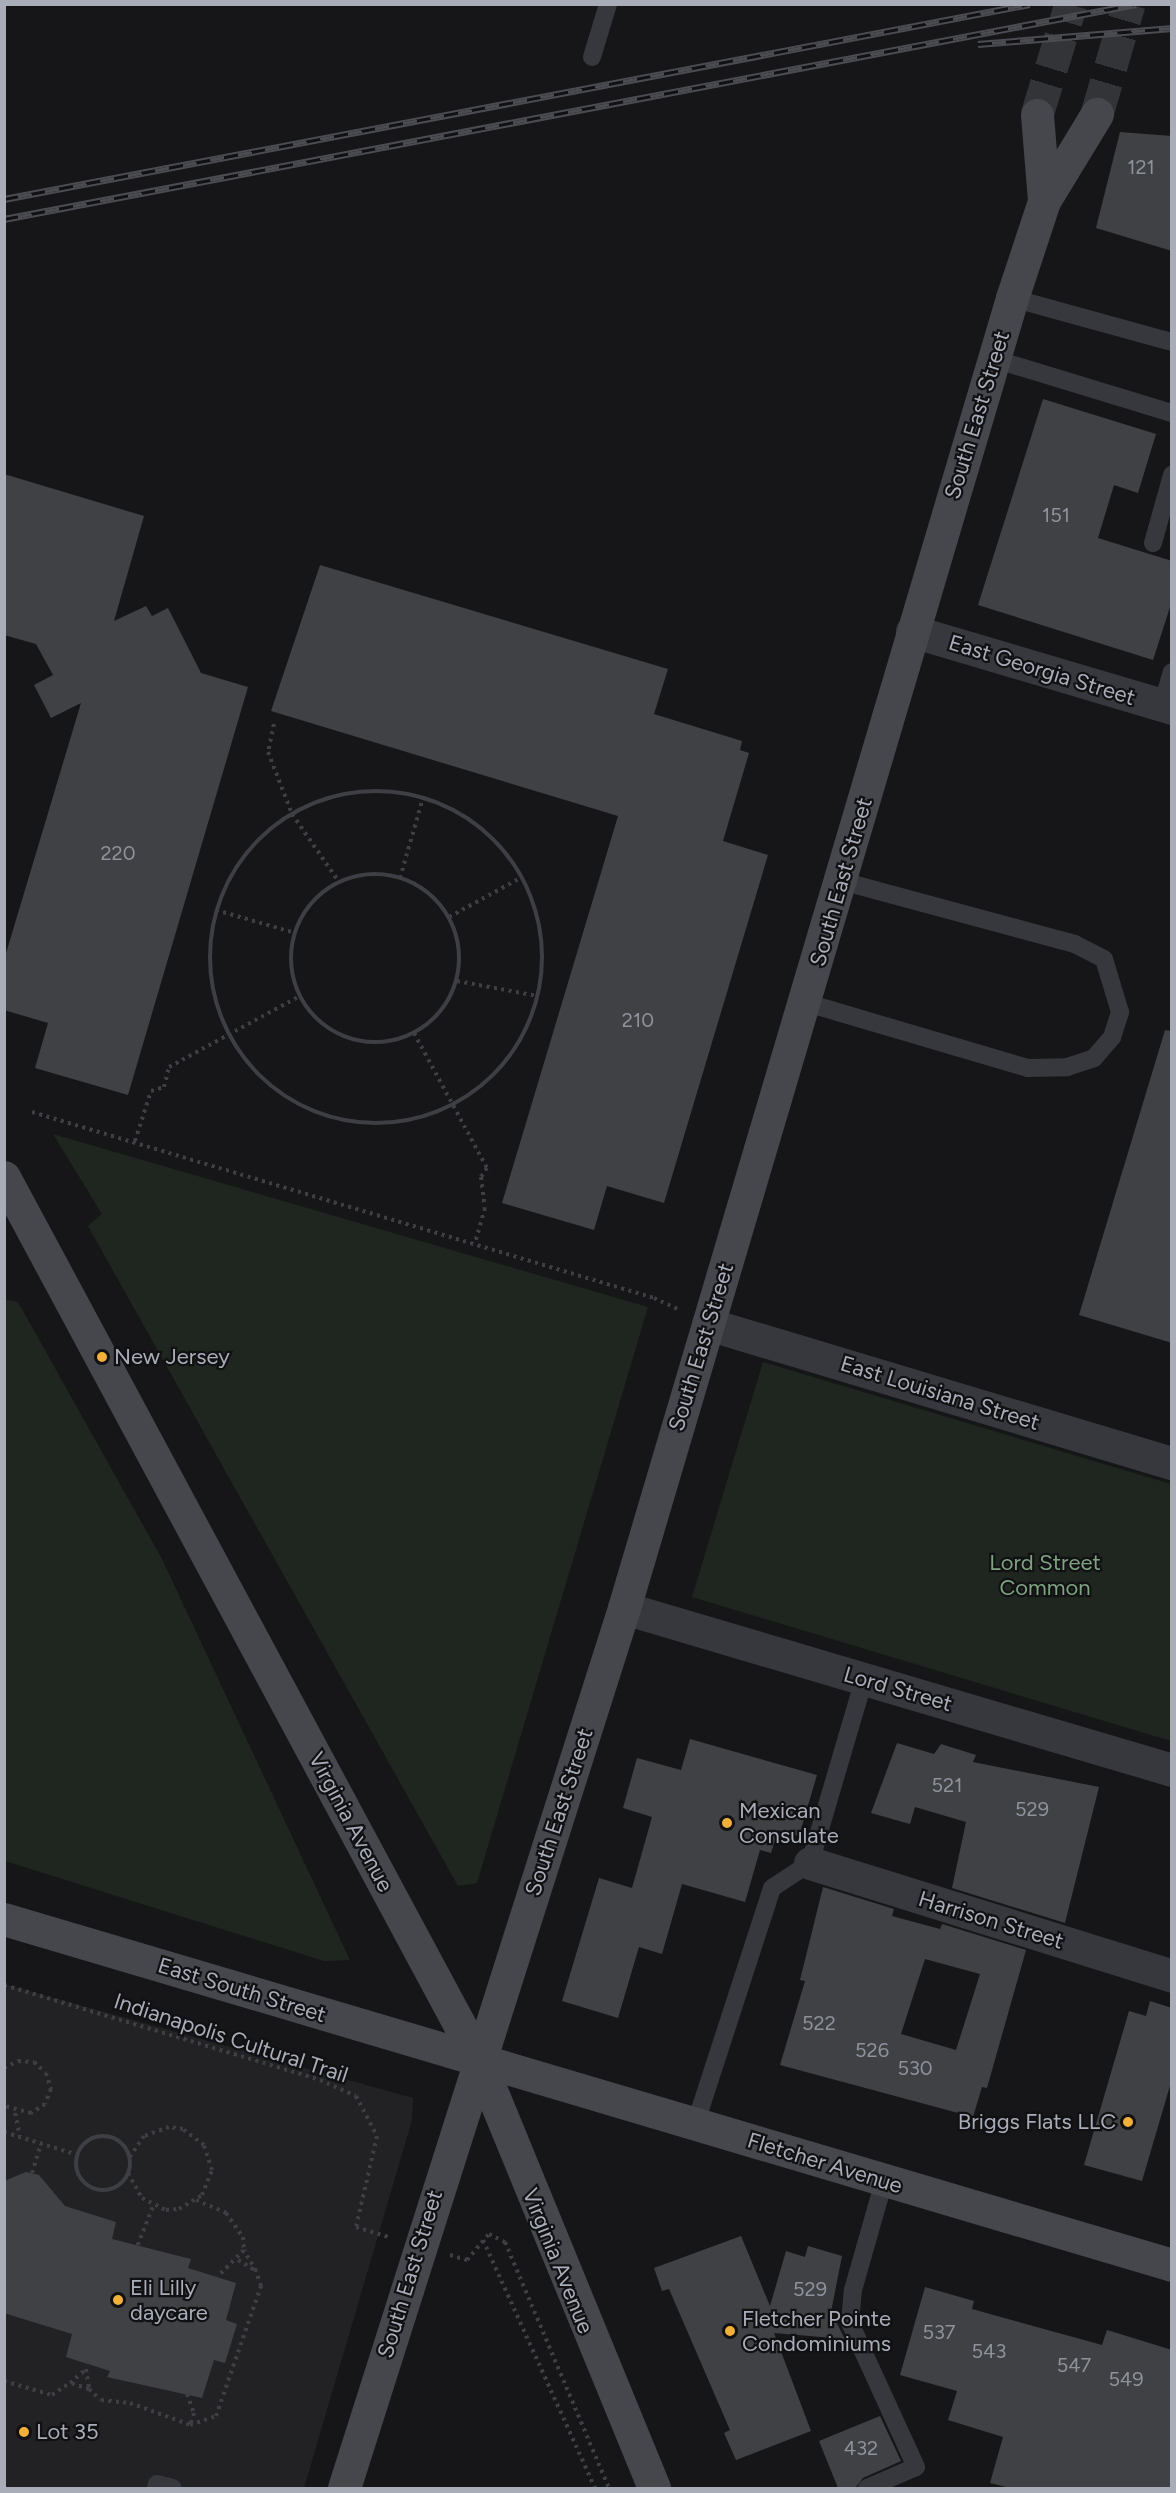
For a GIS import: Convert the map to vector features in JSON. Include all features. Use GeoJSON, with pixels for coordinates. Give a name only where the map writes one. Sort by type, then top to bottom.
{"type":"FeatureCollection","features":[{"type":"Feature","properties":{"kind":"main road","name":"South East Street"},"geometry":{"type":"LineString","coordinates":[[344,2488],[418,2246],[624,1608],[708,1324],[807,1004],[912,631],[1012,298],[1044,201],[1097,114]]}},
{"type":"Feature","properties":{"kind":"main road","name":"South East Street"},"geometry":{"type":"LineString","coordinates":[[1038,115],[1044,201]]}},
{"type":"Feature","properties":{"kind":"main road","name":"Virginia Avenue"},"geometry":{"type":"LineString","coordinates":[[4,1177],[479,2061],[654,2488]]}},
{"type":"Feature","properties":{"kind":"main road","name":"East South Street"},"geometry":{"type":"LineString","coordinates":[[4,1920],[479,2061]]}},
{"type":"Feature","properties":{"kind":"main road","name":"Fletcher Avenue"},"geometry":{"type":"LineString","coordinates":[[479,2061],[1172,2265]]}},
{"type":"Feature","properties":{"kind":"street","name":"East Georgia Street"},"geometry":{"type":"LineString","coordinates":[[912,631],[1167,707]]}},
{"type":"Feature","properties":{"kind":"street","name":"East Louisiana Street"},"geometry":{"type":"LineString","coordinates":[[708,1324],[1172,1463]]}},
{"type":"Feature","properties":{"kind":"street","name":"Lord Street"},"geometry":{"type":"LineString","coordinates":[[624,1608],[1172,1770]]}},
{"type":"Feature","properties":{"kind":"street","name":"Harrison Street"},"geometry":{"type":"LineString","coordinates":[[810,1863],[1172,1977]]}},
{"type":"Feature","properties":{"kind":"lane"},"geometry":{"type":"LineString","coordinates":[[592,57],[609,4]]}},
{"type":"Feature","properties":{"kind":"lane"},"geometry":{"type":"LineString","coordinates":[[1012,298],[1172,342]]}},
{"type":"Feature","properties":{"kind":"lane"},"geometry":{"type":"LineString","coordinates":[[994,359],[1172,413]]}},
{"type":"Feature","properties":{"kind":"lane"},"geometry":{"type":"LineString","coordinates":[[1153,543],[1172,476]]}},
{"type":"Feature","properties":{"kind":"lane"},"geometry":{"type":"LineString","coordinates":[[1167,707],[1172,672]]}},
{"type":"Feature","properties":{"kind":"lane"},"geometry":{"type":"LineString","coordinates":[[807,1004],[1028,1068],[1067,1067],[1094,1058],[1112,1037],[1120,1012],[1104,959],[1075,944],[842,881]]}},
{"type":"Feature","properties":{"kind":"lane"},"geometry":{"type":"LineString","coordinates":[[695,2125],[772,1888],[810,1863],[864,1679]]}},
{"type":"Feature","properties":{"kind":"lane"},"geometry":{"type":"LineString","coordinates":[[867,2488],[916,2467],[850,2323],[853,2290],[884,2181]]}},
{"type":"Feature","properties":{"kind":"path"},"geometry":{"type":"LineString","coordinates":[[274,724],[268,752],[292,814],[339,882]]}},
{"type":"Feature","properties":{"kind":"path"},"geometry":{"type":"LineString","coordinates":[[369,791],[423,798],[483,831],[522,877],[539,923],[538,996],[508,1059],[454,1104],[386,1123],[327,1115],[274,1088],[229,1035],[211,982],[216,910],[245,855],[292,814],[316,802],[369,791]]}},
{"type":"Feature","properties":{"kind":"path"},"geometry":{"type":"LineString","coordinates":[[400,878],[423,798]]}},
{"type":"Feature","properties":{"kind":"path"},"geometry":{"type":"LineString","coordinates":[[380,874],[400,878],[436,900],[449,917],[460,959],[457,981],[447,1002],[414,1033],[393,1040],[350,1038],[329,1028],[300,996],[293,975],[295,933],[312,903],[339,882],[380,874]]}},
{"type":"Feature","properties":{"kind":"path"},"geometry":{"type":"LineString","coordinates":[[449,917],[522,877]]}},
{"type":"Feature","properties":{"kind":"path"},"geometry":{"type":"LineString","coordinates":[[216,910],[295,933]]}},
{"type":"Feature","properties":{"kind":"path"},"geometry":{"type":"LineString","coordinates":[[457,981],[538,996]]}},
{"type":"Feature","properties":{"kind":"path"},"geometry":{"type":"LineString","coordinates":[[135,1141],[151,1091],[164,1087],[170,1067],[300,996]]}},
{"type":"Feature","properties":{"kind":"path"},"geometry":{"type":"LineString","coordinates":[[414,1033],[454,1104],[486,1168],[481,1178],[485,1208],[475,1244]]}},
{"type":"Feature","properties":{"kind":"path"},"geometry":{"type":"LineString","coordinates":[[32,1112],[654,1298],[708,1324]]}},
{"type":"Feature","properties":{"kind":"path","name":"Indianapolis Cultural Trail"},"geometry":{"type":"LineString","coordinates":[[4,1985],[348,2091],[364,2105],[377,2136],[356,2227],[418,2246]]}},
{"type":"Feature","properties":{"kind":"path"},"geometry":{"type":"LineString","coordinates":[[4,2068],[18,2061],[34,2062],[50,2081],[49,2097],[39,2110],[15,2113],[4,2106]]}},
{"type":"Feature","properties":{"kind":"path"},"geometry":{"type":"LineString","coordinates":[[15,2113],[20,2137]]}},
{"type":"Feature","properties":{"kind":"path"},"geometry":{"type":"LineString","coordinates":[[128,2174],[142,2198],[153,2206],[179,2209],[196,2200],[212,2170],[204,2145],[195,2135],[169,2127],[144,2136],[130,2157],[128,2174],[118,2186],[94,2188],[81,2178],[78,2155],[86,2142],[100,2136],[122,2144],[130,2157]]}},
{"type":"Feature","properties":{"kind":"path"},"geometry":{"type":"LineString","coordinates":[[4,2132],[78,2155]]}},
{"type":"Feature","properties":{"kind":"path"},"geometry":{"type":"LineString","coordinates":[[32,2173],[41,2144]]}},
{"type":"Feature","properties":{"kind":"path"},"geometry":{"type":"LineString","coordinates":[[70,2383],[89,2388],[101,2400],[130,2403],[190,2426],[216,2416],[261,2286],[256,2271],[244,2250],[236,2222],[196,2200]]}},
{"type":"Feature","properties":{"kind":"path"},"geometry":{"type":"LineString","coordinates":[[135,2252],[153,2206]]}},
{"type":"Feature","properties":{"kind":"path"},"geometry":{"type":"LineString","coordinates":[[595,2488],[483,2240],[494,2234],[509,2248],[609,2488]]}},
{"type":"Feature","properties":{"kind":"path"},"geometry":{"type":"LineString","coordinates":[[218,2277],[238,2260],[244,2250]]}},
{"type":"Feature","properties":{"kind":"path"},"geometry":{"type":"LineString","coordinates":[[238,2260],[256,2271]]}},
{"type":"Feature","properties":{"kind":"path"},"geometry":{"type":"LineString","coordinates":[[4,2381],[52,2394],[70,2383],[86,2369],[89,2388]]}},
{"type":"Feature","properties":{"kind":"path"},"geometry":{"type":"LineString","coordinates":[[187,2394],[194,2413],[190,2426]]}},
{"type":"Feature","properties":{"kind":"shaded area"},"geometry":{"type":"Polygon","coordinates":[[[4,1984],[413,2098],[412,2120],[304,2488],[5,2488],[4,1984]]]}},
{"type":"Feature","properties":{"kind":"green space"},"geometry":{"type":"Polygon","coordinates":[[[53,1134],[648,1307],[477,1883],[458,1886],[88,1226],[102,1214],[53,1134]]]}},
{"type":"Feature","properties":{"kind":"green space"},"geometry":{"type":"Polygon","coordinates":[[[5,1299],[18,1302],[162,1559],[350,1960],[324,1961],[5,1861],[5,1299]]]}},
{"type":"Feature","properties":{"kind":"green space","name":"Lord Street Common"},"geometry":{"type":"Polygon","coordinates":[[[763,1362],[1171,1484],[1171,1741],[692,1597],[763,1362]]]}},
{"type":"Feature","properties":{"kind":"building"},"geometry":{"type":"Polygon","coordinates":[[[1120,132],[1172,136],[1172,251],[1096,228],[1120,132]]]}},
{"type":"Feature","properties":{"kind":"building"},"geometry":{"type":"Polygon","coordinates":[[[1043,399],[1156,434],[1138,493],[1114,485],[1098,538],[1172,561],[1172,601],[1153,660],[978,605],[1043,399]]]}},
{"type":"Feature","properties":{"kind":"building"},"geometry":{"type":"Polygon","coordinates":[[[4,474],[144,516],[114,621],[146,606],[152,616],[168,608],[201,673],[248,687],[128,1095],[35,1068],[48,1023],[4,1010],[4,960],[81,703],[51,718],[34,685],[53,675],[36,644],[4,635],[4,474]]]}},
{"type":"Feature","properties":{"kind":"building"},"geometry":{"type":"Polygon","coordinates":[[[320,565],[668,669],[654,714],[742,741],[740,750],[749,753],[723,841],[768,855],[664,1203],[607,1186],[594,1230],[502,1203],[618,816],[271,711],[320,565]]]}},
{"type":"Feature","properties":{"kind":"building"},"geometry":{"type":"Polygon","coordinates":[[[1165,1030],[1172,1031],[1172,1343],[1079,1315],[1165,1030]]]}},
{"type":"Feature","properties":{"kind":"building","name":"Mexican Consulate"},"geometry":{"type":"Polygon","coordinates":[[[690,1739],[817,1775],[799,1836],[778,1830],[771,1853],[760,1850],[745,1902],[682,1884],[662,1954],[639,1947],[618,2018],[562,2001],[599,1878],[632,1888],[652,1817],[623,1808],[637,1758],[681,1770],[690,1739]]]}},
{"type":"Feature","properties":{"kind":"building"},"geometry":{"type":"Polygon","coordinates":[[[897,1743],[934,1754],[941,1744],[976,1755],[973,1762],[1099,1787],[1065,1923],[952,1888],[966,1822],[915,1807],[910,1824],[871,1813],[897,1743]]]}},
{"type":"Feature","properties":{"kind":"building"},"geometry":{"type":"Polygon","coordinates":[[[823,1887],[894,1909],[892,1916],[940,1929],[942,1924],[1026,1950],[987,2088],[982,2087],[973,2117],[780,2065],[805,1981],[800,1980],[823,1887]],[[925,1959],[901,2034],[956,2050],[980,1974],[925,1959]]]}},
{"type":"Feature","properties":{"kind":"building","name":"Briggs Flats LLC"},"geometry":{"type":"Polygon","coordinates":[[[1150,2001],[1172,2008],[1172,2079],[1142,2181],[1084,2165],[1129,2011],[1146,2016],[1150,2001]]]}},
{"type":"Feature","properties":{"kind":"building","name":"Eli Lilly daycare"},"geometry":{"type":"Polygon","coordinates":[[[26,2172],[39,2175],[65,2206],[116,2222],[112,2239],[191,2259],[188,2268],[236,2283],[226,2320],[237,2324],[225,2363],[214,2360],[202,2398],[107,2377],[110,2371],[66,2357],[72,2334],[4,2313],[4,2181],[26,2172]]]}},
{"type":"Feature","properties":{"kind":"building"},"geometry":{"type":"Polygon","coordinates":[[[741,2236],[770,2306],[786,2251],[805,2257],[808,2246],[842,2256],[831,2312],[845,2339],[774,2333],[811,2431],[736,2460],[724,2433],[730,2430],[669,2289],[662,2291],[654,2268],[741,2236]]]}},
{"type":"Feature","properties":{"kind":"building"},"geometry":{"type":"Polygon","coordinates":[[[925,2287],[974,2301],[972,2309],[1102,2345],[1107,2330],[1172,2350],[1172,2488],[1010,2488],[990,2483],[1003,2437],[948,2420],[957,2391],[900,2375],[925,2287]]]}},
{"type":"Feature","properties":{"kind":"building"},"geometry":{"type":"Polygon","coordinates":[[[880,2416],[901,2461],[863,2478],[856,2487],[838,2488],[819,2441],[880,2416]]]}},
{"type":"Feature","properties":{"kind":"tunnel"},"geometry":{"type":"LineString","coordinates":[[1037,115],[1071,4]]}},
{"type":"Feature","properties":{"kind":"tunnel"},"geometry":{"type":"LineString","coordinates":[[1097,114],[1129,4]]}},
{"type":"Feature","properties":{"kind":"railway"},"geometry":{"type":"LineString","coordinates":[[4,199],[1030,4]]}},
{"type":"Feature","properties":{"kind":"railway"},"geometry":{"type":"LineString","coordinates":[[4,219],[1136,4]]}},
{"type":"Feature","properties":{"kind":"railway"},"geometry":{"type":"LineString","coordinates":[[978,44],[1172,28]]}},
{"type":"Feature","properties":{"kind":"place","name":"New Jersey"},"geometry":{"type":"Point","coordinates":[102,1357]}},
{"type":"Feature","properties":{"kind":"place","name":"Mexican Consulate"},"geometry":{"type":"Point","coordinates":[727,1823]}},
{"type":"Feature","properties":{"kind":"place","name":"Briggs Flats LLC"},"geometry":{"type":"Point","coordinates":[1128,2122]}},
{"type":"Feature","properties":{"kind":"place","name":"Eli Lilly daycare"},"geometry":{"type":"Point","coordinates":[118,2300]}},
{"type":"Feature","properties":{"kind":"place","name":"Fletcher Pointe Condominiums"},"geometry":{"type":"Point","coordinates":[730,2331]}},
{"type":"Feature","properties":{"kind":"place","name":"Lot 35"},"geometry":{"type":"Point","coordinates":[24,2432]}}]}
